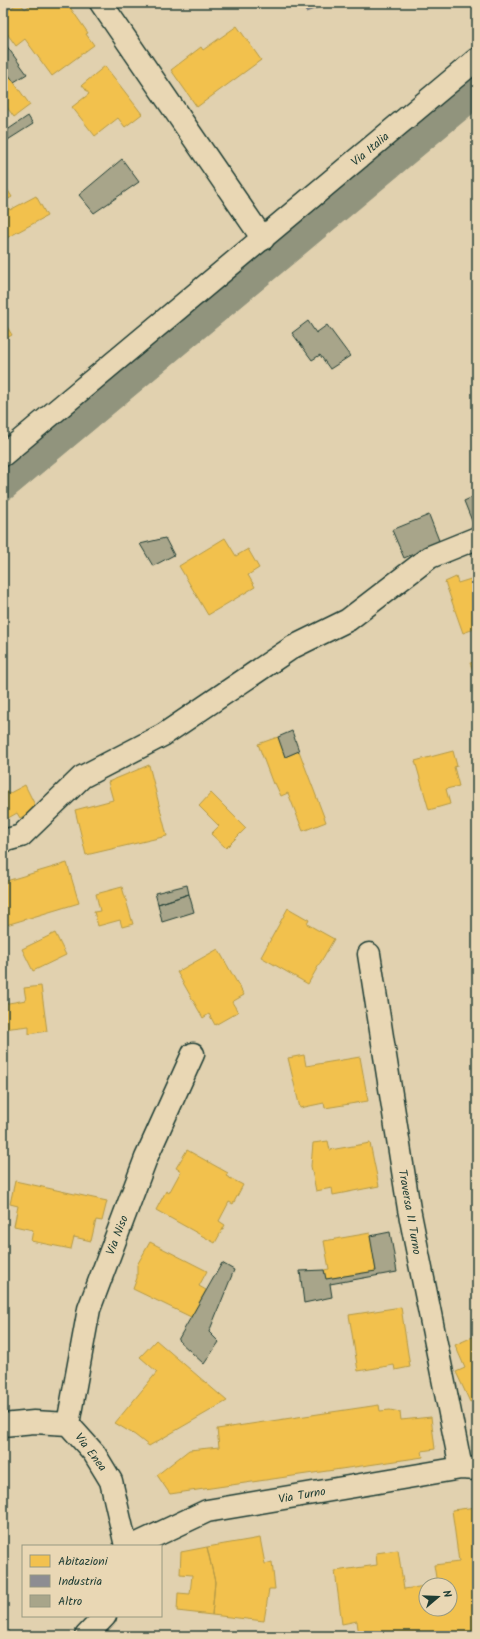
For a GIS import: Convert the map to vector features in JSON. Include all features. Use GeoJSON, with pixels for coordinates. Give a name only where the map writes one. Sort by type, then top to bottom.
{"type":"FeatureCollection","features":[{"type":"Feature","properties":{"kind":"street"},"geometry":{"type":"LineString","coordinates":[[101,3],[263,239]]}},
{"type":"Feature","properties":{"kind":"street","name":"Via Italia"},"geometry":{"type":"LineString","coordinates":[[3,455],[477,59]]}},
{"type":"Feature","properties":{"kind":"street"},"geometry":{"type":"LineString","coordinates":[[3,841],[21,836],[82,777],[163,735],[292,647],[348,620],[430,557],[477,538]]}},
{"type":"Feature","properties":{"kind":"street","name":"Traversa II Turno"},"geometry":{"type":"LineString","coordinates":[[369,954],[409,1209],[469,1468]]}},
{"type":"Feature","properties":{"kind":"street","name":"Via Niso"},"geometry":{"type":"LineString","coordinates":[[68,1424],[89,1309],[146,1158],[193,1054]]}},
{"type":"Feature","properties":{"kind":"street","name":"Via Enea"},"geometry":{"type":"LineString","coordinates":[[3,1425],[34,1422],[68,1424],[94,1453],[111,1481],[126,1545]]}},
{"type":"Feature","properties":{"kind":"street","name":"Via Turno"},"geometry":{"type":"LineString","coordinates":[[135,1545],[207,1510],[469,1468]]}},
{"type":"Feature","properties":{"kind":"street"},"geometry":{"type":"LineString","coordinates":[[86,1636],[104,1617]]}},
{"type":"Feature","properties":{"kind":"building: Abitazioni"},"geometry":{"type":"Polygon","coordinates":[[[20,3],[25,9],[33,3],[67,3],[88,33],[86,34],[94,45],[52,76],[25,39],[16,46],[3,28],[3,14],[20,3]]]}},
{"type":"Feature","properties":{"kind":"building: Abitazioni"},"geometry":{"type":"Polygon","coordinates":[[[237,26],[261,60],[197,107],[171,70],[201,47],[203,50],[237,26]]]}},
{"type":"Feature","properties":{"kind":"building: Abitazioni"},"geometry":{"type":"Polygon","coordinates":[[[105,66],[142,114],[125,127],[118,118],[95,136],[72,107],[89,94],[82,85],[105,66]]]}},
{"type":"Feature","properties":{"kind":"building: Abitazioni"},"geometry":{"type":"Polygon","coordinates":[[[3,67],[30,105],[14,117],[6,106],[3,107],[3,67]]]}},
{"type":"Feature","properties":{"kind":"building: Abitazioni"},"geometry":{"type":"Polygon","coordinates":[[[4,184],[12,197],[5,201],[10,210],[36,196],[47,216],[3,240],[3,185],[4,184]]]}},
{"type":"Feature","properties":{"kind":"building: Abitazioni"},"geometry":{"type":"Polygon","coordinates":[[[3,320],[12,335],[3,340],[3,320]]]}},
{"type":"Feature","properties":{"kind":"building: Abitazioni"},"geometry":{"type":"Polygon","coordinates":[[[225,538],[236,556],[248,549],[259,568],[248,575],[255,587],[208,615],[179,566],[225,538]]]}},
{"type":"Feature","properties":{"kind":"building: Abitazioni"},"geometry":{"type":"Polygon","coordinates":[[[456,577],[458,583],[477,577],[477,628],[463,633],[445,582],[456,577]]]}},
{"type":"Feature","properties":{"kind":"building: Abitazioni"},"geometry":{"type":"Polygon","coordinates":[[[477,661],[477,681],[470,663],[477,661]]]}},
{"type":"Feature","properties":{"kind":"building: Abitazioni"},"geometry":{"type":"Polygon","coordinates":[[[278,737],[285,757],[299,751],[326,822],[303,831],[288,793],[281,796],[275,783],[273,784],[258,744],[278,737]]]}},
{"type":"Feature","properties":{"kind":"building: Abitazioni"},"geometry":{"type":"Polygon","coordinates":[[[453,751],[457,766],[454,767],[459,786],[446,789],[450,804],[429,810],[415,761],[453,751]]]}},
{"type":"Feature","properties":{"kind":"building: Abitazioni"},"geometry":{"type":"Polygon","coordinates":[[[149,765],[167,836],[86,855],[75,810],[113,800],[108,782],[149,765]]]}},
{"type":"Feature","properties":{"kind":"building: Abitazioni"},"geometry":{"type":"Polygon","coordinates":[[[3,785],[8,794],[25,785],[37,809],[20,818],[17,813],[3,821],[3,785]]]}},
{"type":"Feature","properties":{"kind":"building: Abitazioni"},"geometry":{"type":"Polygon","coordinates":[[[211,793],[246,828],[226,848],[211,834],[219,826],[199,806],[211,793]]]}},
{"type":"Feature","properties":{"kind":"building: Abitazioni"},"geometry":{"type":"Polygon","coordinates":[[[67,863],[79,903],[3,926],[3,882],[67,863]]]}},
{"type":"Feature","properties":{"kind":"building: Abitazioni"},"geometry":{"type":"Polygon","coordinates":[[[122,887],[133,924],[122,927],[120,920],[98,926],[94,912],[100,911],[96,894],[122,887]]]}},
{"type":"Feature","properties":{"kind":"building: Abitazioni"},"geometry":{"type":"Polygon","coordinates":[[[288,908],[309,920],[307,924],[334,939],[308,984],[261,957],[288,908]]]}},
{"type":"Feature","properties":{"kind":"building: Abitazioni"},"geometry":{"type":"Polygon","coordinates":[[[55,933],[66,955],[33,971],[22,949],[55,933]]]}},
{"type":"Feature","properties":{"kind":"building: Abitazioni"},"geometry":{"type":"Polygon","coordinates":[[[218,949],[244,995],[232,1002],[238,1012],[215,1025],[209,1014],[203,1018],[177,972],[218,949]]]}},
{"type":"Feature","properties":{"kind":"building: Abitazioni"},"geometry":{"type":"Polygon","coordinates":[[[41,986],[47,1031],[29,1034],[29,1026],[3,1029],[3,1004],[26,1000],[24,988],[41,986]]]}},
{"type":"Feature","properties":{"kind":"building: Abitazioni"},"geometry":{"type":"Polygon","coordinates":[[[304,1055],[306,1066],[360,1057],[368,1101],[325,1108],[324,1103],[300,1108],[288,1058],[304,1055]]]}},
{"type":"Feature","properties":{"kind":"building: Abitazioni"},"geometry":{"type":"Polygon","coordinates":[[[328,1141],[330,1150],[370,1143],[379,1186],[333,1195],[332,1188],[316,1191],[311,1166],[313,1143],[328,1141]]]}},
{"type":"Feature","properties":{"kind":"building: Abitazioni"},"geometry":{"type":"Polygon","coordinates":[[[187,1150],[228,1173],[226,1176],[243,1185],[233,1204],[229,1202],[219,1221],[225,1225],[215,1243],[156,1210],[166,1191],[169,1193],[181,1171],[176,1168],[187,1150]]]}},
{"type":"Feature","properties":{"kind":"building: Abitazioni"},"geometry":{"type":"Polygon","coordinates":[[[15,1181],[107,1201],[102,1221],[96,1220],[91,1241],[74,1237],[71,1249],[31,1241],[33,1230],[14,1226],[18,1206],[10,1204],[15,1181]]]}},
{"type":"Feature","properties":{"kind":"building: Abitazioni"},"geometry":{"type":"Polygon","coordinates":[[[370,1233],[376,1271],[326,1279],[324,1270],[329,1269],[324,1241],[370,1233]]]}},
{"type":"Feature","properties":{"kind":"building: Abitazioni"},"geometry":{"type":"Polygon","coordinates":[[[150,1242],[207,1271],[199,1286],[206,1290],[191,1317],[133,1289],[137,1278],[137,1265],[150,1242]]]}},
{"type":"Feature","properties":{"kind":"building: Abitazioni"},"geometry":{"type":"Polygon","coordinates":[[[401,1307],[410,1367],[395,1370],[394,1365],[358,1371],[349,1315],[401,1307]]]}},
{"type":"Feature","properties":{"kind":"building: Abitazioni"},"geometry":{"type":"Polygon","coordinates":[[[477,1335],[477,1399],[470,1402],[456,1372],[465,1368],[455,1345],[477,1335]]]}},
{"type":"Feature","properties":{"kind":"building: Abitazioni"},"geometry":{"type":"Polygon","coordinates":[[[156,1340],[227,1401],[149,1446],[135,1435],[115,1423],[157,1372],[140,1357],[156,1340]]]}},
{"type":"Feature","properties":{"kind":"building: Abitazioni"},"geometry":{"type":"Polygon","coordinates":[[[379,1405],[380,1411],[390,1410],[400,1412],[401,1420],[431,1417],[435,1449],[422,1451],[423,1457],[170,1494],[157,1475],[189,1450],[219,1447],[217,1429],[379,1405]]]}},
{"type":"Feature","properties":{"kind":"building: Abitazioni"},"geometry":{"type":"Polygon","coordinates":[[[477,1507],[477,1636],[359,1636],[357,1621],[342,1624],[335,1571],[377,1565],[376,1553],[398,1550],[404,1589],[418,1587],[418,1617],[458,1617],[458,1577],[436,1577],[434,1565],[459,1562],[452,1510],[477,1507]]]}},
{"type":"Feature","properties":{"kind":"building: Abitazioni"},"geometry":{"type":"Polygon","coordinates":[[[260,1538],[265,1564],[272,1562],[275,1589],[269,1589],[264,1621],[212,1615],[215,1582],[207,1547],[260,1538]]]}},
{"type":"Feature","properties":{"kind":"building: Abitazioni"},"geometry":{"type":"Polygon","coordinates":[[[207,1547],[215,1582],[212,1615],[177,1611],[178,1593],[190,1594],[192,1575],[180,1574],[181,1552],[207,1547]]]}},
{"type":"Feature","properties":{"kind":"building: Industria"},"geometry":{"type":"Polygon","coordinates":[[[303,3],[331,3],[306,12],[303,3]]]}},
{"type":"Feature","properties":{"kind":"building: Altro"},"geometry":{"type":"Polygon","coordinates":[[[3,41],[27,74],[14,82],[3,67],[3,41]]]}},
{"type":"Feature","properties":{"kind":"building: Altro"},"geometry":{"type":"Polygon","coordinates":[[[28,116],[33,124],[3,143],[3,133],[28,116]]]}},
{"type":"Feature","properties":{"kind":"building: Altro"},"geometry":{"type":"Polygon","coordinates":[[[122,159],[139,182],[94,213],[79,195],[122,159]]]}},
{"type":"Feature","properties":{"kind":"building: Altro"},"geometry":{"type":"Polygon","coordinates":[[[308,321],[316,333],[327,325],[350,356],[330,369],[320,355],[312,360],[292,333],[308,321]]]}},
{"type":"Feature","properties":{"kind":"building: Altro"},"geometry":{"type":"Polygon","coordinates":[[[477,495],[477,525],[474,526],[464,501],[477,495]]]}},
{"type":"Feature","properties":{"kind":"building: Altro"},"geometry":{"type":"Polygon","coordinates":[[[429,515],[440,543],[404,558],[392,530],[429,515]]]}},
{"type":"Feature","properties":{"kind":"building: Altro"},"geometry":{"type":"Polygon","coordinates":[[[165,538],[174,555],[153,566],[140,544],[165,538]]]}},
{"type":"Feature","properties":{"kind":"building: Altro"},"geometry":{"type":"Polygon","coordinates":[[[292,731],[299,751],[285,757],[278,737],[292,731]]]}},
{"type":"Feature","properties":{"kind":"building: Altro"},"geometry":{"type":"Polygon","coordinates":[[[187,885],[189,894],[158,904],[155,893],[187,885]]]}},
{"type":"Feature","properties":{"kind":"building: Altro"},"geometry":{"type":"Polygon","coordinates":[[[189,894],[194,912],[162,922],[158,904],[189,894]]]}},
{"type":"Feature","properties":{"kind":"building: Altro"},"geometry":{"type":"Polygon","coordinates":[[[390,1232],[397,1272],[330,1284],[332,1297],[304,1303],[300,1271],[324,1270],[326,1279],[376,1271],[370,1236],[390,1232]]]}},
{"type":"Feature","properties":{"kind":"building: Altro"},"geometry":{"type":"Polygon","coordinates":[[[222,1263],[234,1270],[209,1332],[219,1342],[204,1364],[178,1340],[222,1263]]]}},
{"type":"Feature","properties":{"kind":"waterway"},"geometry":{"type":"LineString","coordinates":[[3,486],[477,91]]}}]}
